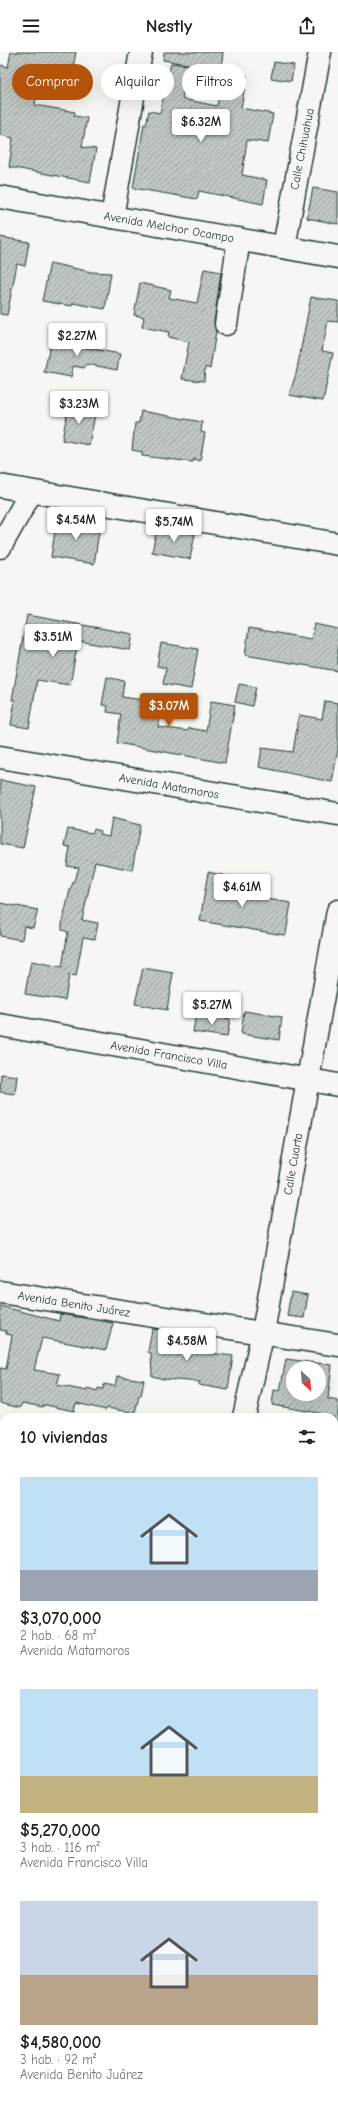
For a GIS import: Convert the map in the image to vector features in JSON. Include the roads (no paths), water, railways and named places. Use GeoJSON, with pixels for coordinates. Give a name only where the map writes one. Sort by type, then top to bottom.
{"type":"FeatureCollection","features":[{"type":"Feature","properties":{"kind":"street"},"geometry":{"type":"LineString","coordinates":[[112,217],[141,52]]}},
{"type":"Feature","properties":{"kind":"street","name":"Calle Chihuahua"},"geometry":{"type":"LineString","coordinates":[[284,247],[320,52]]}},
{"type":"Feature","properties":{"kind":"street","name":"Avenida Melchor Ocampo"},"geometry":{"type":"LineString","coordinates":[[0,197],[338,257]]}},
{"type":"Feature","properties":{"kind":"street"},"geometry":{"type":"LineString","coordinates":[[226,324],[239,239]]}},
{"type":"Feature","properties":{"kind":"street"},"geometry":{"type":"LineString","coordinates":[[0,486],[338,544]]}},
{"type":"Feature","properties":{"kind":"street"},"geometry":{"type":"LineString","coordinates":[[0,547],[31,492]]}},
{"type":"Feature","properties":{"kind":"street","name":"Avenida Matamoros"},"geometry":{"type":"LineString","coordinates":[[0,757],[338,814]]}},
{"type":"Feature","properties":{"kind":"street","name":"Calle Cuarta"},"geometry":{"type":"LineString","coordinates":[[245,1413],[263,1332],[338,911]]}},
{"type":"Feature","properties":{"kind":"street","name":"Avenida Francisco Villa"},"geometry":{"type":"LineString","coordinates":[[0,1025],[338,1085]]}},
{"type":"Feature","properties":{"kind":"street","name":"Avenida Benito Juárez"},"geometry":{"type":"LineString","coordinates":[[0,1292],[263,1332],[338,1345]]}}]}
